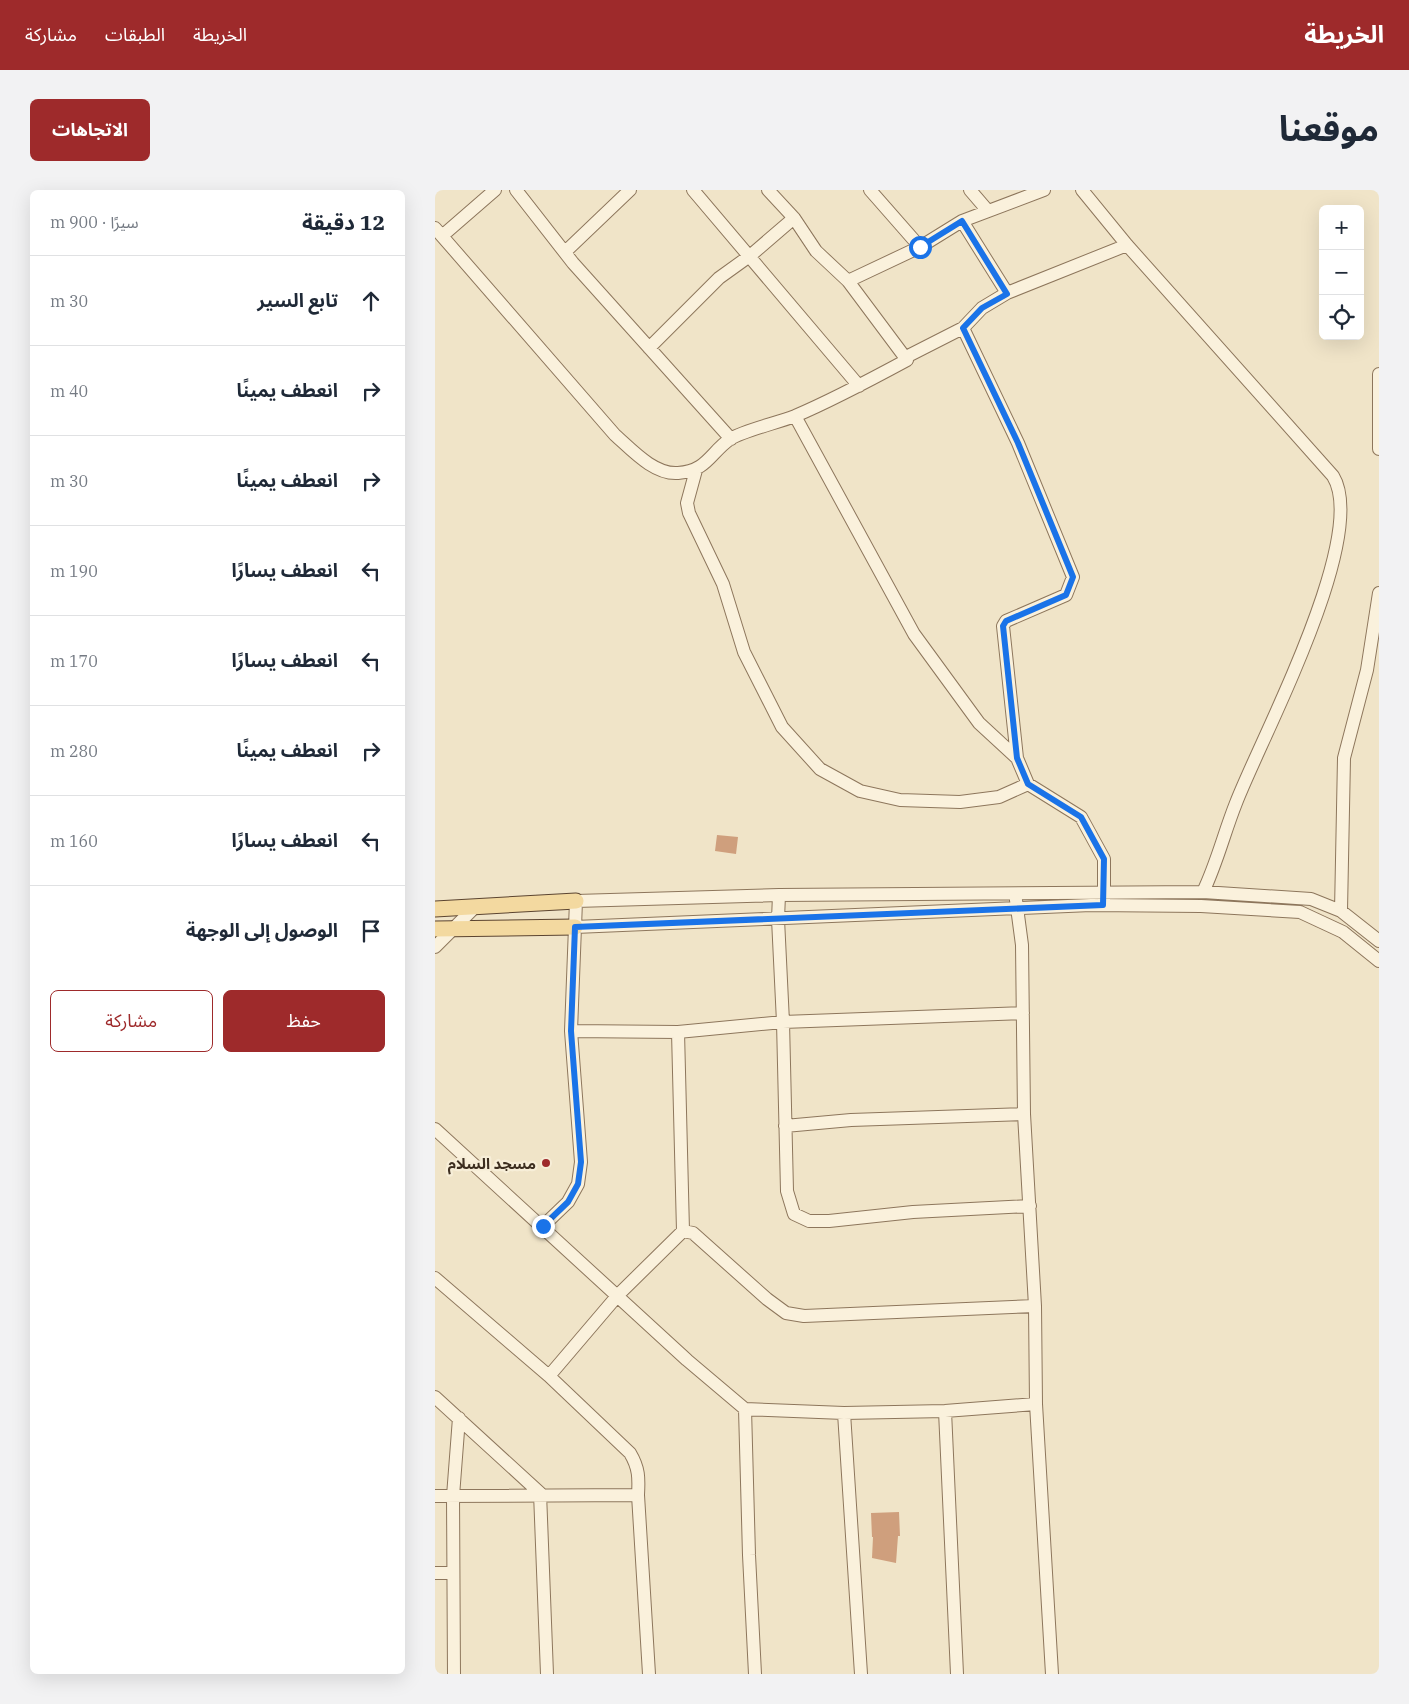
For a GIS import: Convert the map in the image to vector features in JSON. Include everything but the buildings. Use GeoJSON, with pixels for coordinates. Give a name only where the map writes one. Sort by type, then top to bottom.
{"type":"FeatureCollection","features":[{"type":"Feature","properties":{"kind":"main road"},"geometry":{"type":"LineString","coordinates":[[435,909],[576,901]]}},
{"type":"Feature","properties":{"kind":"main road"},"geometry":{"type":"LineString","coordinates":[[435,929],[575,927]]}},
{"type":"Feature","properties":{"kind":"street"},"geometry":{"type":"LineString","coordinates":[[495,190],[439,232],[615,434],[639,456],[661,470],[677,474],[696,470],[709,461],[731,439],[795,416],[859,386],[907,360],[906,357],[963,328],[982,308],[1007,294],[1127,245]]}},
{"type":"Feature","properties":{"kind":"street"},"geometry":{"type":"LineString","coordinates":[[517,190],[565,252],[731,439]]}},
{"type":"Feature","properties":{"kind":"street"},"geometry":{"type":"LineString","coordinates":[[565,252],[630,190]]}},
{"type":"Feature","properties":{"kind":"street"},"geometry":{"type":"LineString","coordinates":[[693,190],[751,255],[859,386]]}},
{"type":"Feature","properties":{"kind":"street"},"geometry":{"type":"LineString","coordinates":[[768,190],[794,218],[816,251],[848,281],[906,357]]}},
{"type":"Feature","properties":{"kind":"street"},"geometry":{"type":"LineString","coordinates":[[870,190],[920,247]]}},
{"type":"Feature","properties":{"kind":"street"},"geometry":{"type":"LineString","coordinates":[[970,190],[988,211]]}},
{"type":"Feature","properties":{"kind":"street"},"geometry":{"type":"LineString","coordinates":[[848,281],[920,247],[962,221],[1027,193],[1044,190]]}},
{"type":"Feature","properties":{"kind":"street"},"geometry":{"type":"LineString","coordinates":[[1082,190],[1127,245],[1333,476],[1342,494],[1342,508],[1335,550],[1322,602],[1236,803],[1216,864],[1203,892]]}},
{"type":"Feature","properties":{"kind":"street"},"geometry":{"type":"LineString","coordinates":[[649,348],[719,278],[751,255],[794,218]]}},
{"type":"Feature","properties":{"kind":"street"},"geometry":{"type":"LineString","coordinates":[[962,221],[1007,294]]}},
{"type":"Feature","properties":{"kind":"street"},"geometry":{"type":"LineString","coordinates":[[963,328],[1018,443],[1073,577],[1066,595],[1006,621],[1003,626],[1017,758],[1028,784],[1081,817],[1104,859],[1103,905]]}},
{"type":"Feature","properties":{"kind":"street"},"geometry":{"type":"LineString","coordinates":[[1379,374],[1379,449]]}},
{"type":"Feature","properties":{"kind":"street"},"geometry":{"type":"LineString","coordinates":[[795,416],[914,634],[979,723],[1017,758]]}},
{"type":"Feature","properties":{"kind":"street"},"geometry":{"type":"LineString","coordinates":[[696,470],[687,503],[689,513],[723,584],[744,652],[781,727],[820,769],[860,791],[900,800],[960,802],[999,796],[1028,784]]}},
{"type":"Feature","properties":{"kind":"street"},"geometry":{"type":"LineString","coordinates":[[1343,932],[1346,914],[1341,837],[1344,758],[1367,670],[1379,593]]}},
{"type":"Feature","properties":{"kind":"street"},"geometry":{"type":"LineString","coordinates":[[543,1226],[568,1202],[578,1184],[581,1162],[571,1031],[576,901],[779,895],[1203,892],[1311,899],[1346,914],[1379,941]]}},
{"type":"Feature","properties":{"kind":"street"},"geometry":{"type":"LineString","coordinates":[[1016,894],[1016,909],[1022,945],[1024,1114],[1035,1306],[1036,1404],[1052,1674]]}},
{"type":"Feature","properties":{"kind":"street"},"geometry":{"type":"LineString","coordinates":[[779,895],[778,919],[783,1022],[785,1126],[789,1202],[794,1214],[809,1221],[1030,1206]]}},
{"type":"Feature","properties":{"kind":"street"},"geometry":{"type":"LineString","coordinates":[[575,927],[1103,905],[1201,906],[1300,912],[1343,932],[1379,961]]}},
{"type":"Feature","properties":{"kind":"street"},"geometry":{"type":"LineString","coordinates":[[435,947],[475,907]]}},
{"type":"Feature","properties":{"kind":"street"},"geometry":{"type":"LineString","coordinates":[[571,1031],[678,1032],[783,1022],[1023,1012]]}},
{"type":"Feature","properties":{"kind":"street"},"geometry":{"type":"LineString","coordinates":[[549,1376],[618,1295],[683,1231],[678,1032]]}},
{"type":"Feature","properties":{"kind":"street"},"geometry":{"type":"LineString","coordinates":[[785,1126],[851,1120],[1024,1114]]}},
{"type":"Feature","properties":{"kind":"street"},"geometry":{"type":"LineString","coordinates":[[435,1129],[687,1360],[745,1409],[844,1413],[945,1411],[1036,1404]]}},
{"type":"Feature","properties":{"kind":"street"},"geometry":{"type":"LineString","coordinates":[[683,1231],[693,1232],[767,1299],[786,1313],[804,1316],[1035,1306]]}},
{"type":"Feature","properties":{"kind":"street"},"geometry":{"type":"LineString","coordinates":[[435,1278],[549,1376],[630,1453],[639,1472],[638,1494],[649,1674]]}},
{"type":"Feature","properties":{"kind":"street"},"geometry":{"type":"LineString","coordinates":[[435,1397],[540,1493],[547,1674]]}},
{"type":"Feature","properties":{"kind":"street"},"geometry":{"type":"LineString","coordinates":[[745,1409],[749,1555],[755,1674]]}},
{"type":"Feature","properties":{"kind":"street"},"geometry":{"type":"LineString","coordinates":[[945,1411],[957,1674]]}},
{"type":"Feature","properties":{"kind":"street"},"geometry":{"type":"LineString","coordinates":[[844,1413],[861,1674]]}},
{"type":"Feature","properties":{"kind":"street"},"geometry":{"type":"LineString","coordinates":[[454,1674],[453,1496],[459,1418]]}},
{"type":"Feature","properties":{"kind":"street"},"geometry":{"type":"LineString","coordinates":[[435,1496],[540,1493],[638,1494]]}},
{"type":"Feature","properties":{"kind":"street"},"geometry":{"type":"LineString","coordinates":[[435,1573],[453,1573]]}},
{"type":"Feature","properties":{"kind":"place","name":"مسجد السلام"},"geometry":{"type":"Point","coordinates":[546,1163]}},
{"type":"Feature","properties":{"kind":"route"},"geometry":{"type":"LineString","coordinates":[[543,1226],[568,1202],[578,1184],[581,1162],[571,1031],[575,927],[1103,905],[1104,859],[1081,817],[1028,784],[1017,758],[1003,626],[1006,621],[1066,595],[1073,577],[1018,443],[963,328],[982,308],[1007,294],[962,221],[920,247]]}}]}
